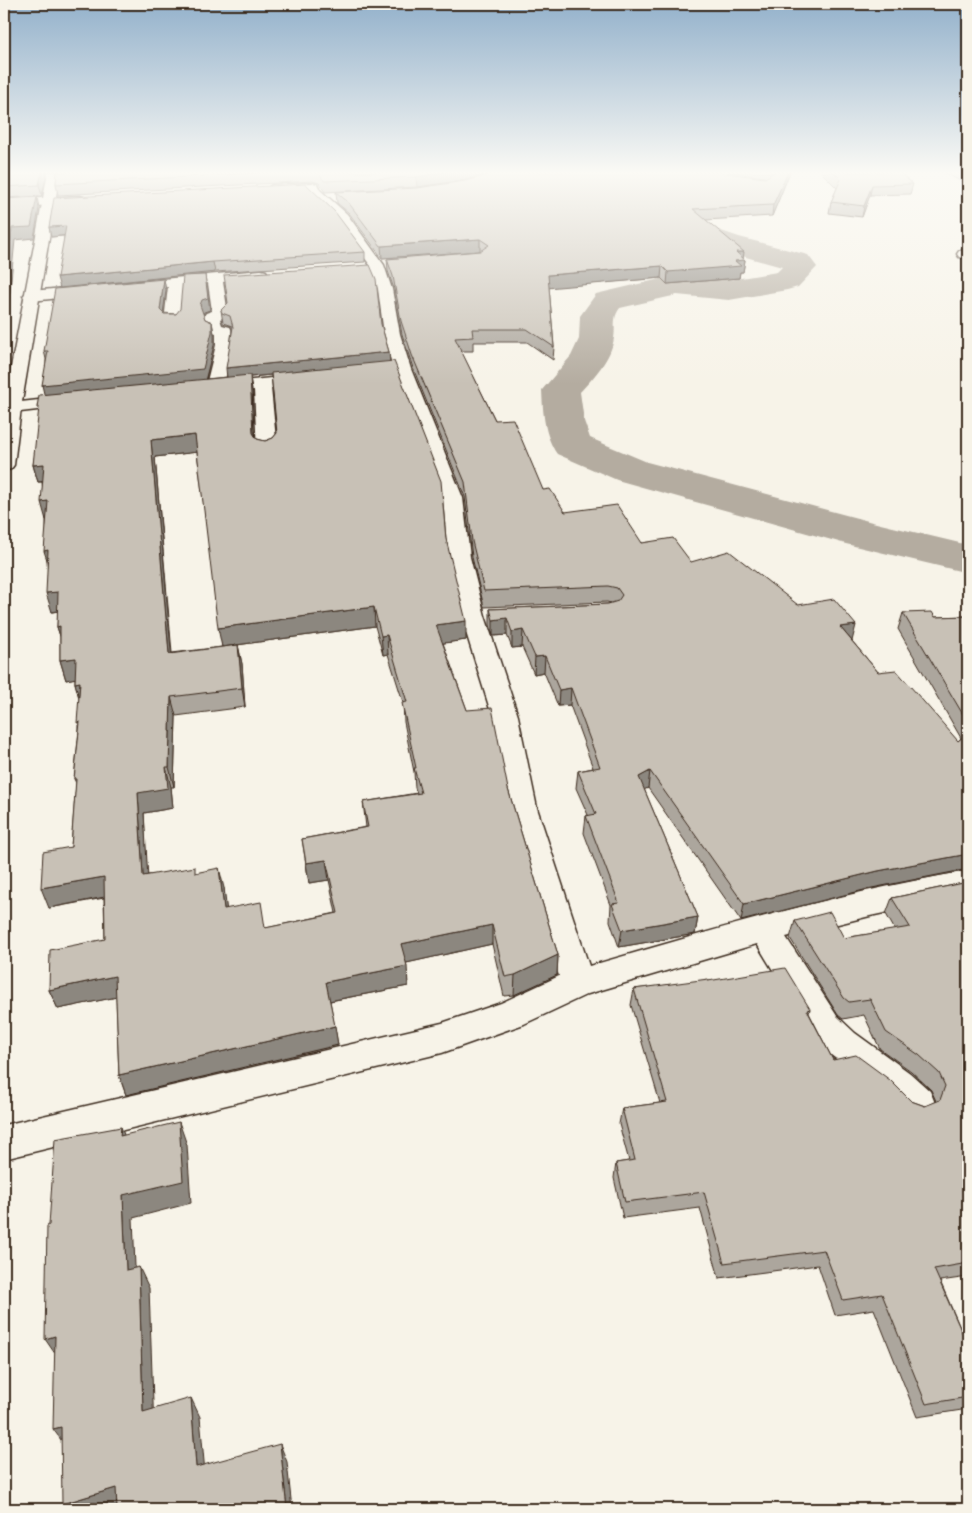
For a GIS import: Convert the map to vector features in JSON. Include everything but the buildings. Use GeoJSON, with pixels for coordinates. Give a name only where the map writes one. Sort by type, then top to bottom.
{"type":"FeatureCollection","features":[{"type":"Feature","properties":{"kind":"main road"},"geometry":{"type":"LineString","coordinates":[[4,465],[9,413],[41,243]]}},
{"type":"Feature","properties":{"kind":"main road"},"geometry":{"type":"LineString","coordinates":[[361,243],[378,266],[386,290],[392,334],[393,370],[453,498],[459,557],[483,616],[523,808],[578,983]]}},
{"type":"Feature","properties":{"kind":"main road"},"geometry":{"type":"LineString","coordinates":[[31,296],[215,278],[277,274]]}},
{"type":"Feature","properties":{"kind":"main road"},"geometry":{"type":"LineString","coordinates":[[215,278],[220,314],[212,316],[215,329],[224,330],[224,345],[215,388]]}},
{"type":"Feature","properties":{"kind":"main road"},"geometry":{"type":"LineString","coordinates":[[172,321],[176,282]]}},
{"type":"Feature","properties":{"kind":"main road"},"geometry":{"type":"LineString","coordinates":[[197,390],[327,377]]}},
{"type":"Feature","properties":{"kind":"main road"},"geometry":{"type":"LineString","coordinates":[[262,384],[267,450]]}},
{"type":"Feature","properties":{"kind":"main road"},"geometry":{"type":"LineString","coordinates":[[9,413],[88,399]]}},
{"type":"Feature","properties":{"kind":"main road"},"geometry":{"type":"LineString","coordinates":[[4,1142],[442,1038],[512,1014],[578,983],[875,901],[968,883]]}},
{"type":"Feature","properties":{"kind":"main road"},"geometry":{"type":"LineString","coordinates":[[765,930],[825,1026],[843,1044],[897,1084],[917,1103]]}},
{"type":"Feature","properties":{"kind":"waterway"},"geometry":{"type":"LineString","coordinates":[[727,243],[797,262],[801,267],[787,280],[729,290],[677,285],[608,301],[597,316],[598,328],[596,339],[589,357],[561,390],[564,421],[572,445],[632,471],[863,534],[968,559]]}}]}
